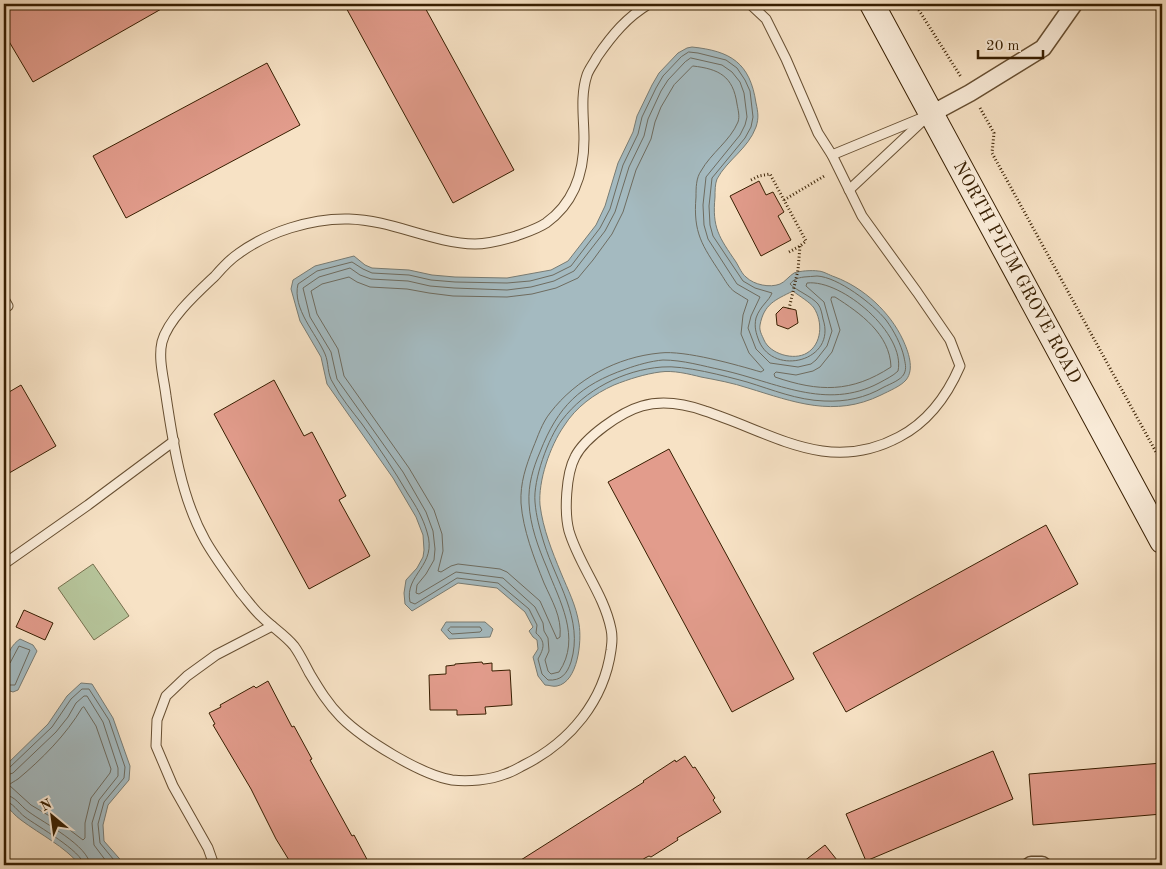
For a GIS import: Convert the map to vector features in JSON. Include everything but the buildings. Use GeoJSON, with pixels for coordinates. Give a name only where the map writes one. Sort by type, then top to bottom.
{"type":"FeatureCollection","features":[{"type":"Feature","properties":{"kind":"street","name":"NORTH PLUM GROVE ROAD"},"geometry":{"type":"LineString","coordinates":[[872,4],[1162,541]]}},
{"type":"Feature","properties":{"kind":"street"},"geometry":{"type":"LineString","coordinates":[[931,114],[970,93],[1043,48],[1074,4]]}},
{"type":"Feature","properties":{"kind":"street"},"geometry":{"type":"LineString","coordinates":[[1031,865],[1042,865]]}},
{"type":"Feature","properties":{"kind":"lane"},"geometry":{"type":"LineString","coordinates":[[649,4],[641,8],[617,29],[588,72],[583,98],[584,144],[581,170],[576,189],[565,206],[549,221],[532,231],[479,244],[453,242],[372,222],[350,219],[317,221],[262,239],[235,256],[199,291],[172,322],[163,337],[161,354],[169,414],[182,479],[193,516],[207,543],[258,614],[292,644],[328,702],[345,721],[402,759],[452,780],[477,780],[504,775],[535,759],[561,740],[584,718],[599,693],[606,676],[613,634],[607,616],[570,533],[566,507],[568,482],[575,456],[604,426],[641,406],[667,403],[689,406],[730,419],[792,443],[824,452],[843,454],[866,452],[916,428],[938,404],[950,387],[960,366],[950,340],[862,216],[832,155],[818,133],[786,59],[766,19],[750,4]]}},
{"type":"Feature","properties":{"kind":"lane"},"geometry":{"type":"LineString","coordinates":[[832,155],[931,114]]}},
{"type":"Feature","properties":{"kind":"lane"},"geometry":{"type":"LineString","coordinates":[[849,190],[931,114]]}},
{"type":"Feature","properties":{"kind":"lane"},"geometry":{"type":"LineString","coordinates":[[4,564],[174,441]]}},
{"type":"Feature","properties":{"kind":"lane"},"geometry":{"type":"LineString","coordinates":[[214,865],[208,848],[173,786],[156,746],[157,720],[166,696],[187,676],[216,656],[272,626]]}},
{"type":"Feature","properties":{"kind":"path"},"geometry":{"type":"LineString","coordinates":[[915,4],[953,64]]}},
{"type":"Feature","properties":{"kind":"path"},"geometry":{"type":"LineString","coordinates":[[994,133],[992,153],[1162,463]]}},
{"type":"Feature","properties":{"kind":"path"},"geometry":{"type":"LineString","coordinates":[[784,200],[838,168]]}},
{"type":"Feature","properties":{"kind":"path"},"geometry":{"type":"LineString","coordinates":[[751,180],[770,174],[806,241],[790,252]]}},
{"type":"Feature","properties":{"kind":"path"},"geometry":{"type":"LineString","coordinates":[[789,308],[798,270],[800,246]]}},
{"type":"Feature","properties":{"kind":"green space"},"geometry":{"type":"Polygon","coordinates":[[[93,564],[129,616],[94,640],[58,588],[93,564]]]}},
{"type":"Feature","properties":{"kind":"water"},"geometry":{"type":"Polygon","coordinates":[[[687,48],[706,49],[728,56],[743,69],[753,89],[758,112],[756,127],[748,142],[721,172],[715,188],[714,208],[718,232],[742,272],[753,282],[772,286],[782,283],[796,272],[820,271],[846,282],[866,294],[898,330],[909,355],[909,376],[895,388],[864,402],[830,407],[798,402],[731,383],[681,373],[654,373],[614,385],[580,407],[569,419],[554,443],[543,475],[540,496],[541,514],[546,531],[578,617],[580,631],[579,650],[570,677],[564,683],[556,686],[545,685],[538,676],[533,657],[538,649],[537,640],[529,631],[533,627],[525,612],[497,588],[458,583],[412,611],[405,604],[406,580],[417,568],[423,557],[423,535],[416,517],[393,478],[327,384],[321,357],[300,321],[291,289],[293,280],[315,266],[354,256],[372,268],[409,270],[455,277],[507,278],[551,270],[568,261],[596,225],[605,206],[618,163],[652,85],[659,73],[678,53],[687,48]],[[793,291],[767,307],[760,325],[761,333],[767,345],[783,355],[789,356],[807,353],[816,344],[820,332],[819,320],[814,308],[793,291]]]}},
{"type":"Feature","properties":{"kind":"water"},"geometry":{"type":"Polygon","coordinates":[[[446,622],[485,622],[493,629],[490,637],[449,639],[441,630],[446,622]]]}},
{"type":"Feature","properties":{"kind":"water"},"geometry":{"type":"Polygon","coordinates":[[[20,639],[33,645],[37,651],[18,690],[13,692],[4,689],[5,668],[11,649],[20,639]]]}},
{"type":"Feature","properties":{"kind":"water"},"geometry":{"type":"Polygon","coordinates":[[[81,683],[92,684],[113,718],[130,766],[129,780],[108,805],[103,825],[104,841],[125,865],[80,865],[60,846],[19,818],[4,804],[4,767],[48,724],[67,696],[81,683]]]}}]}
